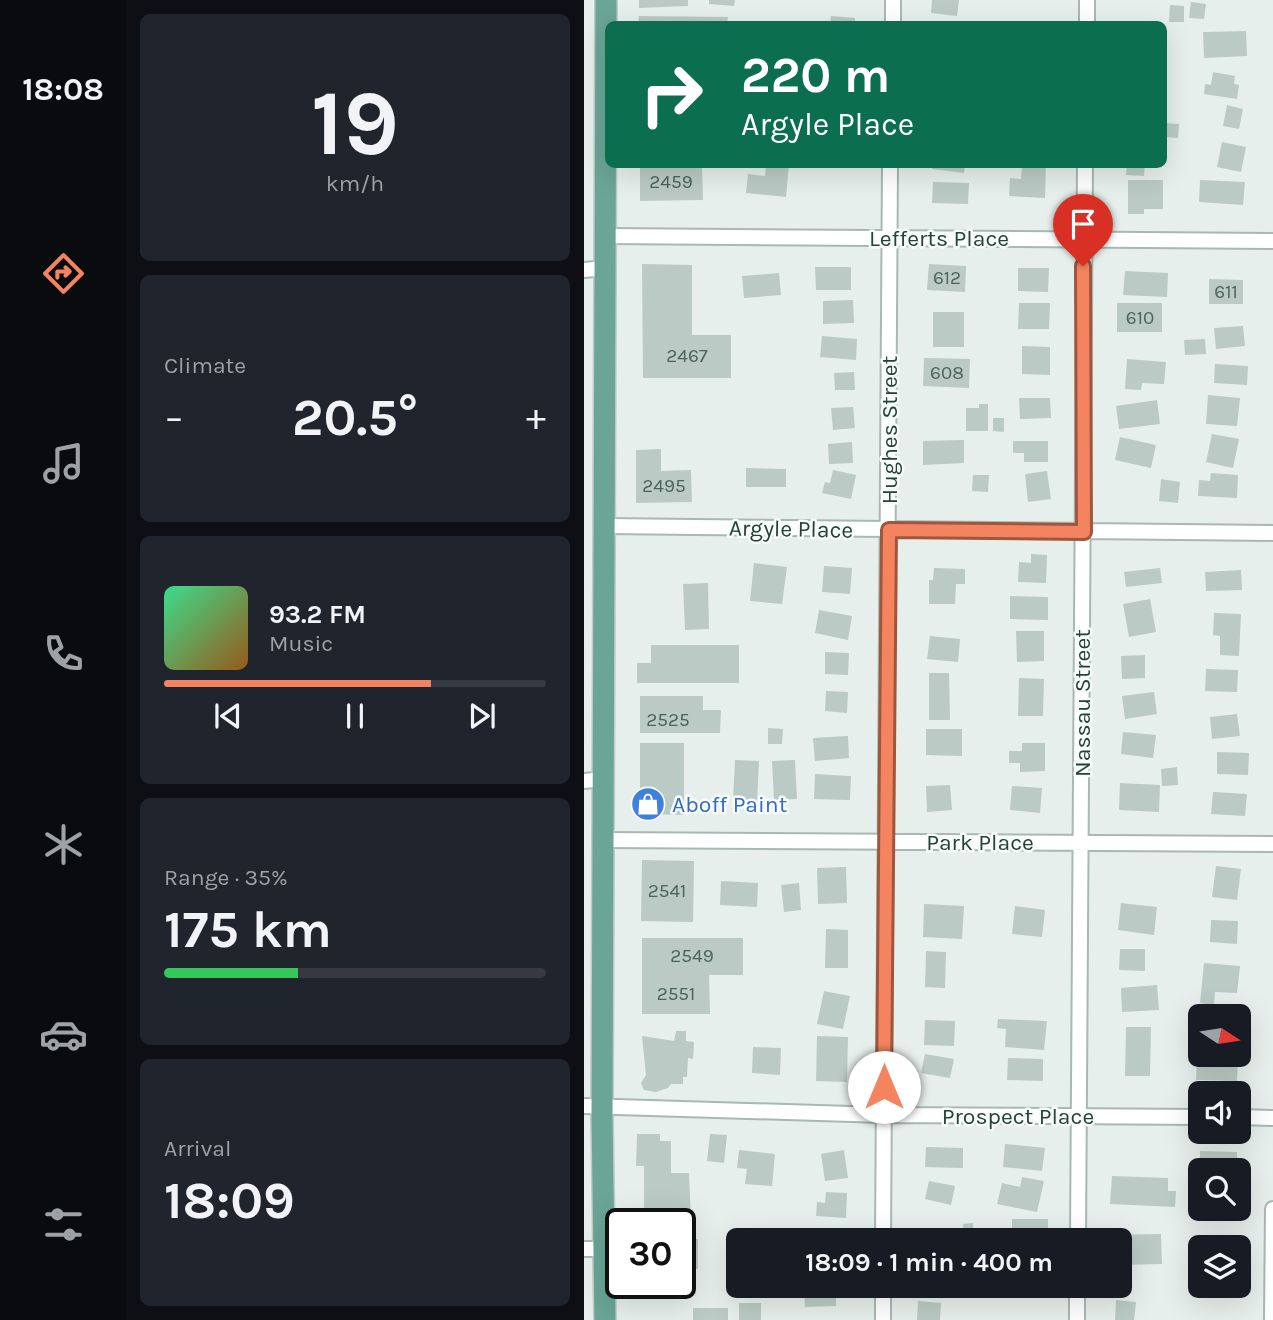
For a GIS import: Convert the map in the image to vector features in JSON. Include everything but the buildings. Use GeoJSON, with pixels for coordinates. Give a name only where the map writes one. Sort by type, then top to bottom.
{"type":"FeatureCollection","features":[{"type":"Feature","properties":{"kind":"main road"},"geometry":{"type":"LineString","coordinates":[[606,0],[606,21]]}},
{"type":"Feature","properties":{"kind":"main road"},"geometry":{"type":"LineString","coordinates":[[605,168],[605,236],[595,269],[604,526],[593,780],[603,840],[593,1107],[593,1249],[605,1320]]}},
{"type":"Feature","properties":{"kind":"street"},"geometry":{"type":"LineString","coordinates":[[893,0],[893,21]]}},
{"type":"Feature","properties":{"kind":"street"},"geometry":{"type":"LineString","coordinates":[[1087,0],[1087,21]]}},
{"type":"Feature","properties":{"kind":"street","name":"Hughes Street"},"geometry":{"type":"LineString","coordinates":[[883,1228],[890,168]]}},
{"type":"Feature","properties":{"kind":"street","name":"Nassau Street"},"geometry":{"type":"LineString","coordinates":[[1078,1228],[1084,168]]}},
{"type":"Feature","properties":{"kind":"street","name":"Lefferts Place"},"geometry":{"type":"LineString","coordinates":[[605,236],[1272,241]]}},
{"type":"Feature","properties":{"kind":"street","name":"Argyle Place"},"geometry":{"type":"LineString","coordinates":[[604,526],[1272,533]]}},
{"type":"Feature","properties":{"kind":"street","name":"Park Place"},"geometry":{"type":"LineString","coordinates":[[603,840],[1272,844]]}},
{"type":"Feature","properties":{"kind":"street","name":"Prospect Place"},"geometry":{"type":"LineString","coordinates":[[593,1107],[884,1115],[1188,1117]]}},
{"type":"Feature","properties":{"kind":"street"},"geometry":{"type":"LineString","coordinates":[[1251,1117],[1272,1118]]}},
{"type":"Feature","properties":{"kind":"street"},"geometry":{"type":"LineString","coordinates":[[1272,1209],[1272,1320]]}},
{"type":"Feature","properties":{"kind":"street"},"geometry":{"type":"LineString","coordinates":[[883,1298],[883,1320]]}},
{"type":"Feature","properties":{"kind":"street"},"geometry":{"type":"LineString","coordinates":[[1077,1298],[1077,1320]]}},
{"type":"Feature","properties":{"kind":"place","name":"Aboff Paint"},"geometry":{"type":"Point","coordinates":[648,804]}},
{"type":"Feature","properties":{"kind":"route"},"geometry":{"type":"LineString","coordinates":[[884,1087],[889,530],[1084,532],[1083,266]]}}]}
